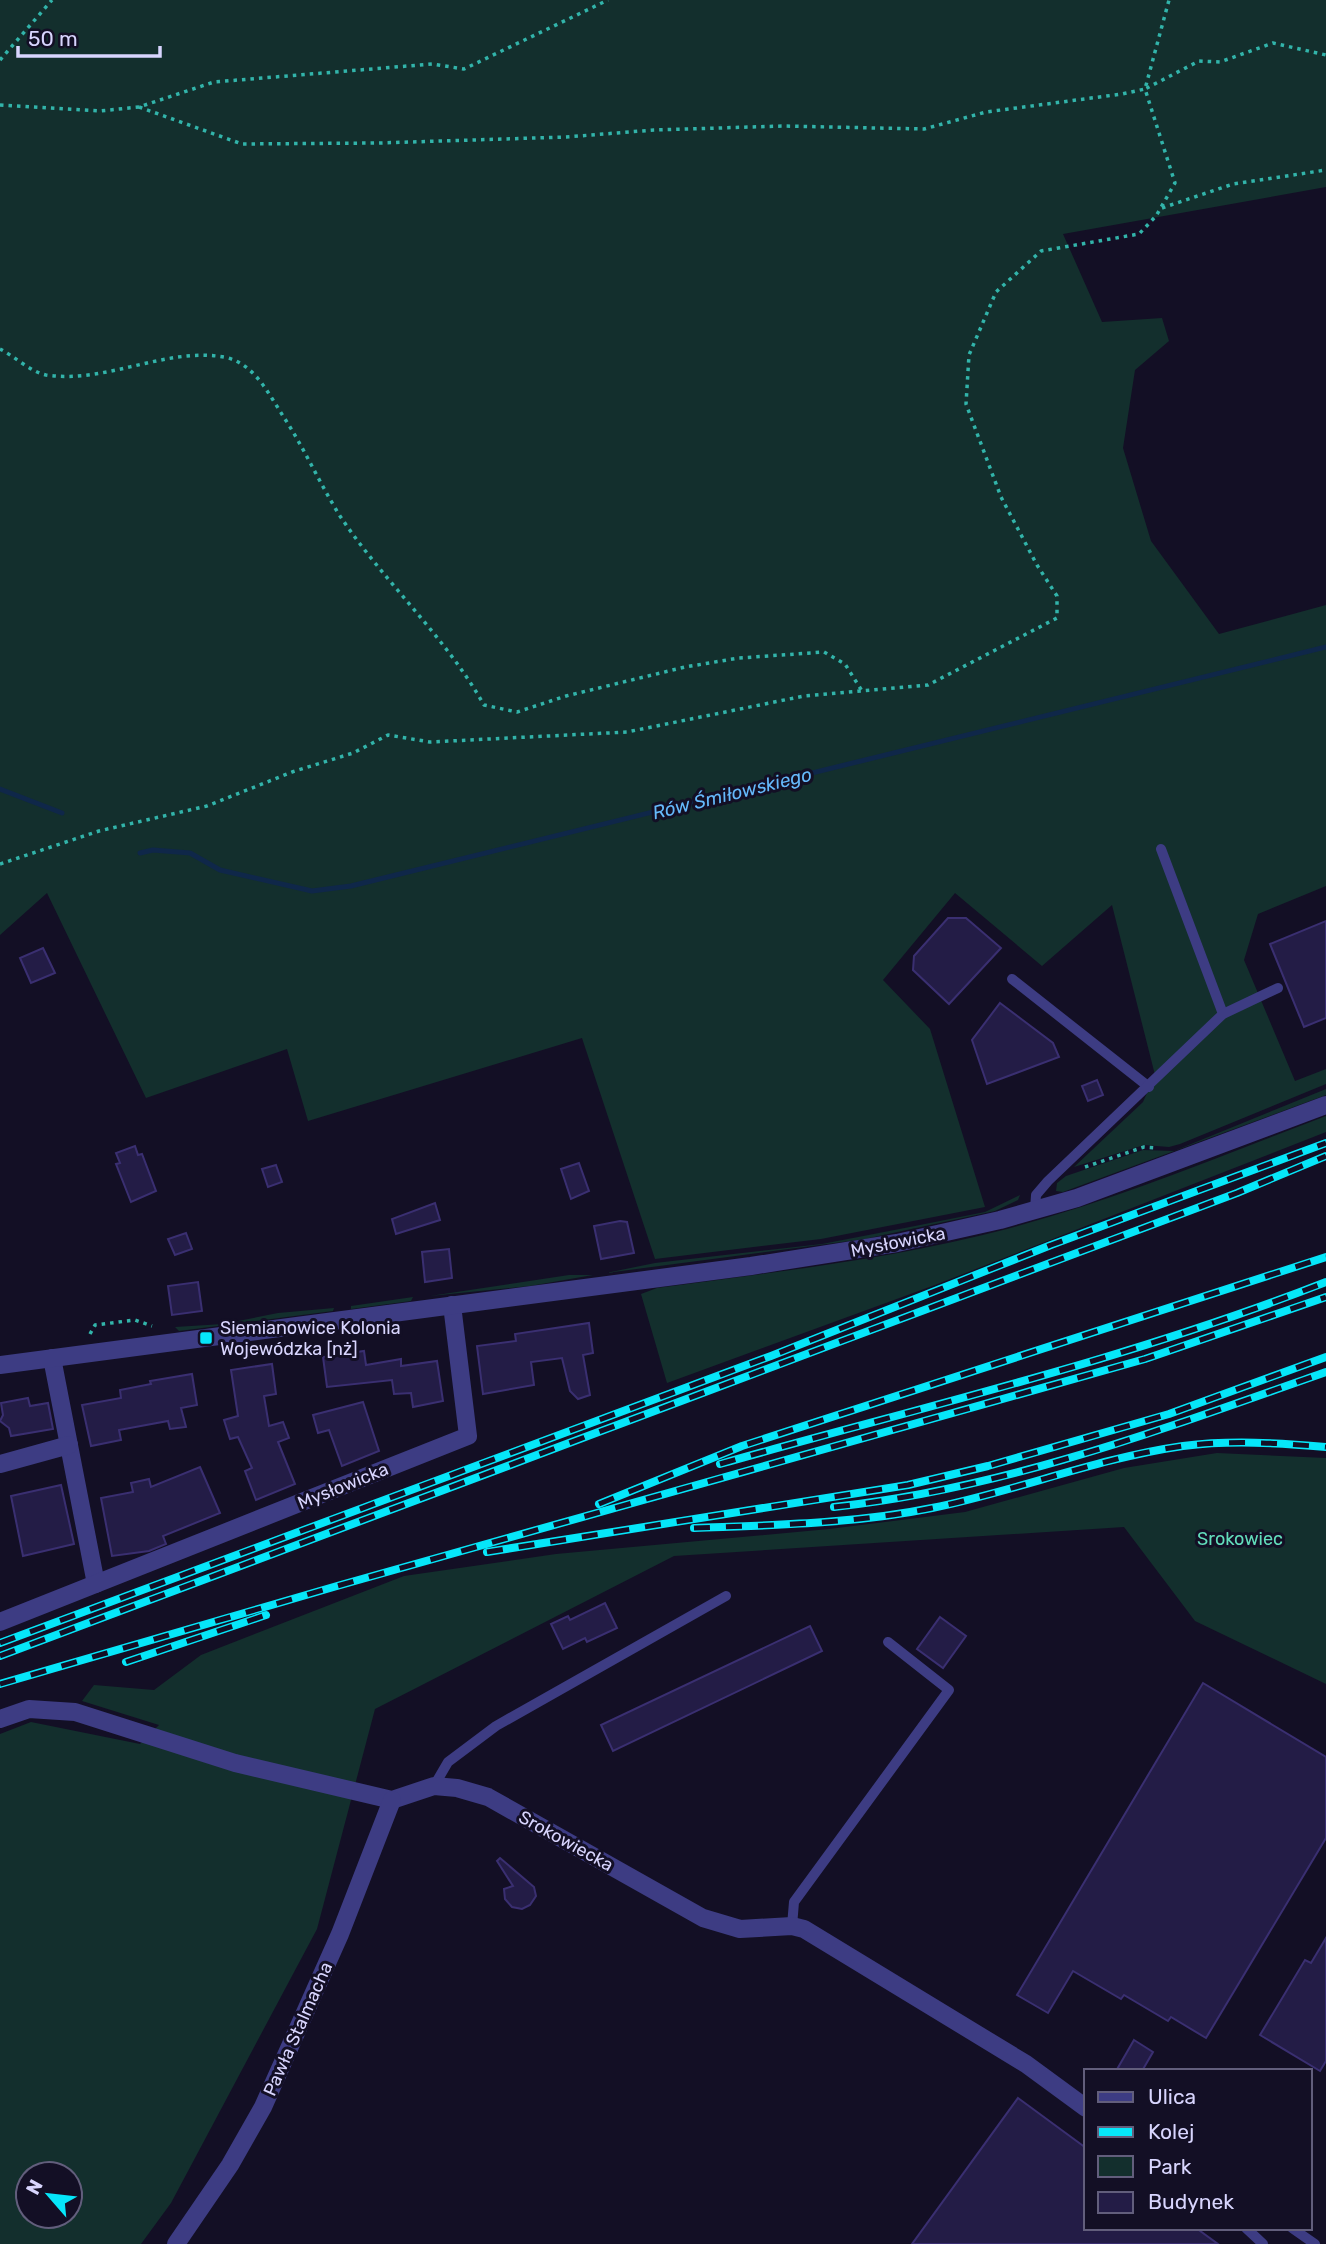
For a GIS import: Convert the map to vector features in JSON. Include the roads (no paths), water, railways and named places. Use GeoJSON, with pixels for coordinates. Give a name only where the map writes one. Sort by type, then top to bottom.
{"type":"FeatureCollection","features":[{"type":"Feature","properties":{"kind":"street","name":"Mysłowicka"},"geometry":{"type":"LineString","coordinates":[[0,1366],[855,1250],[939,1234],[1035,1210],[1168,1165],[1326,1105]]}},
{"type":"Feature","properties":{"kind":"street","name":"Mysłowicka"},"geometry":{"type":"LineString","coordinates":[[0,1622],[468,1436],[452,1306]]}},
{"type":"Feature","properties":{"kind":"street"},"geometry":{"type":"LineString","coordinates":[[52,1358],[96,1584]]}},
{"type":"Feature","properties":{"kind":"street"},"geometry":{"type":"LineString","coordinates":[[0,1464],[69,1444]]}},
{"type":"Feature","properties":{"kind":"street"},"geometry":{"type":"LineString","coordinates":[[0,1719],[29,1709],[75,1712],[235,1763],[392,1800]]}},
{"type":"Feature","properties":{"kind":"street","name":"Srokowiecka"},"geometry":{"type":"LineString","coordinates":[[392,1800],[435,1786],[488,1797],[703,1918],[740,1929],[792,1926],[804,1929],[1026,2064],[1084,2107]]}},
{"type":"Feature","properties":{"kind":"street","name":"Pawła Stalmacha"},"geometry":{"type":"LineString","coordinates":[[176,2244],[230,2165],[263,2108],[340,1934],[392,1800]]}},
{"type":"Feature","properties":{"kind":"lane"},"geometry":{"type":"LineString","coordinates":[[1161,849],[1223,1014]]}},
{"type":"Feature","properties":{"kind":"lane"},"geometry":{"type":"LineString","coordinates":[[1012,979],[1149,1087]]}},
{"type":"Feature","properties":{"kind":"lane"},"geometry":{"type":"LineString","coordinates":[[1035,1210],[1036,1195],[1048,1181],[1223,1014],[1278,988]]}},
{"type":"Feature","properties":{"kind":"lane"},"geometry":{"type":"LineString","coordinates":[[435,1786],[448,1762],[496,1726],[726,1596]]}},
{"type":"Feature","properties":{"kind":"lane"},"geometry":{"type":"LineString","coordinates":[[792,1926],[794,1902],[949,1690],[888,1642]]}},
{"type":"Feature","properties":{"kind":"lane"},"geometry":{"type":"LineString","coordinates":[[1248,2230],[1263,2244]]}},
{"type":"Feature","properties":{"kind":"lane"},"geometry":{"type":"LineString","coordinates":[[1295,2230],[1315,2244]]}},
{"type":"Feature","properties":{"kind":"waterway","name":"Rów Śmiłowskiego"},"geometry":{"type":"LineString","coordinates":[[140,853],[153,850],[190,853],[220,870],[312,891],[351,886],[1326,647]]}},
{"type":"Feature","properties":{"kind":"waterway","name":"Rów Śmiłowskiego"},"geometry":{"type":"LineString","coordinates":[[0,789],[62,813]]}},
{"type":"Feature","properties":{"kind":"railway"},"geometry":{"type":"LineString","coordinates":[[0,1643],[771,1356],[1051,1245],[1326,1143]]}},
{"type":"Feature","properties":{"kind":"railway"},"geometry":{"type":"LineString","coordinates":[[0,1656],[1237,1193],[1326,1156]]}},
{"type":"Feature","properties":{"kind":"railway"},"geometry":{"type":"LineString","coordinates":[[599,1504],[742,1446],[1326,1257]]}},
{"type":"Feature","properties":{"kind":"railway"},"geometry":{"type":"LineString","coordinates":[[720,1464],[1101,1358],[1252,1310],[1326,1282]]}},
{"type":"Feature","properties":{"kind":"railway"},"geometry":{"type":"LineString","coordinates":[[0,1684],[337,1586],[1145,1359],[1326,1297]]}},
{"type":"Feature","properties":{"kind":"railway"},"geometry":{"type":"LineString","coordinates":[[487,1552],[908,1485],[988,1466],[1169,1414],[1326,1357]]}},
{"type":"Feature","properties":{"kind":"railway"},"geometry":{"type":"LineString","coordinates":[[834,1507],[960,1486],[1084,1454],[1326,1372]]}},
{"type":"Feature","properties":{"kind":"railway"},"geometry":{"type":"LineString","coordinates":[[694,1528],[813,1523],[903,1513],[963,1501],[1120,1458],[1183,1446],[1272,1443],[1326,1447]]}},
{"type":"Feature","properties":{"kind":"railway"},"geometry":{"type":"LineString","coordinates":[[126,1662],[266,1615]]}},
{"type":"Feature","properties":{"kind":"place","name":"Siemianowice Kolonia Wojewódzka [nż]"},"geometry":{"type":"Point","coordinates":[206,1338]}},
{"type":"Feature","properties":{"kind":"park label","name":"Srokowiec"},"geometry":{"type":"Point","coordinates":[1240,1539]}}]}
